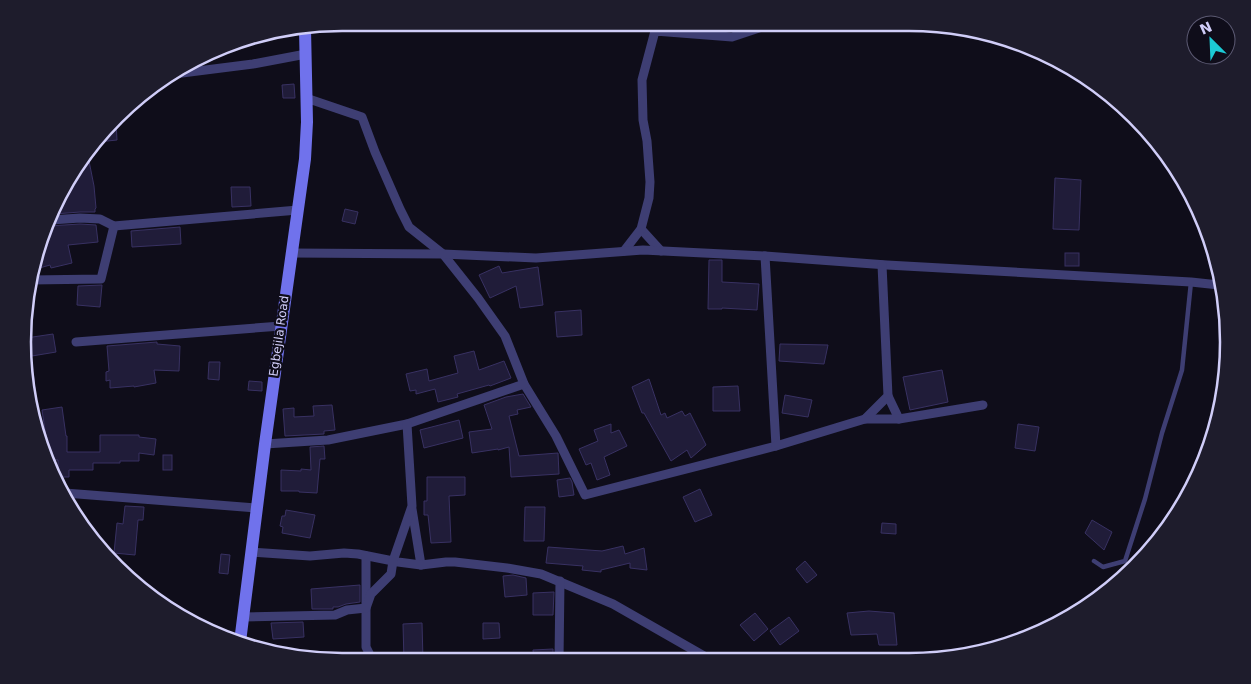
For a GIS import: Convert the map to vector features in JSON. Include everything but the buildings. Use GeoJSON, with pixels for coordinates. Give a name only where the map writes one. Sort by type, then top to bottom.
{"type":"FeatureCollection","features":[{"type":"Feature","properties":{"kind":"street"},"geometry":{"type":"LineString","coordinates":[[624,251],[642,229],[649,198],[650,182],[647,141],[643,120],[642,80],[655,31],[732,37],[750,31]]}},
{"type":"Feature","properties":{"kind":"street","name":"Egbejila Road"},"geometry":{"type":"LineString","coordinates":[[241,636],[265,444],[305,159],[305,34]]}},
{"type":"Feature","properties":{"kind":"street"},"geometry":{"type":"LineString","coordinates":[[189,72],[253,64],[306,54]]}},
{"type":"Feature","properties":{"kind":"street"},"geometry":{"type":"LineString","coordinates":[[306,98],[362,117],[375,152],[409,227],[443,254],[505,336],[524,384],[556,436],[585,495],[776,446],[865,419],[899,419],[982,405]]}},
{"type":"Feature","properties":{"kind":"street"},"geometry":{"type":"LineString","coordinates":[[57,220],[100,219],[114,226],[298,210]]}},
{"type":"Feature","properties":{"kind":"street"},"geometry":{"type":"LineString","coordinates":[[37,280],[100,279],[114,226]]}},
{"type":"Feature","properties":{"kind":"street"},"geometry":{"type":"LineString","coordinates":[[642,229],[661,251]]}},
{"type":"Feature","properties":{"kind":"street"},"geometry":{"type":"LineString","coordinates":[[291,253],[443,254],[536,258],[643,250],[1215,285]]}},
{"type":"Feature","properties":{"kind":"street"},"geometry":{"type":"LineString","coordinates":[[765,256],[776,446]]}},
{"type":"Feature","properties":{"kind":"street"},"geometry":{"type":"LineString","coordinates":[[882,265],[888,396],[899,419]]}},
{"type":"Feature","properties":{"kind":"street"},"geometry":{"type":"LineString","coordinates":[[76,342],[281,326]]}},
{"type":"Feature","properties":{"kind":"street"},"geometry":{"type":"LineString","coordinates":[[265,444],[328,440],[407,424],[524,384]]}},
{"type":"Feature","properties":{"kind":"street"},"geometry":{"type":"LineString","coordinates":[[865,419],[888,396]]}},
{"type":"Feature","properties":{"kind":"street"},"geometry":{"type":"LineString","coordinates":[[407,424],[412,506],[421,564]]}},
{"type":"Feature","properties":{"kind":"street"},"geometry":{"type":"LineString","coordinates":[[71,493],[257,508]]}},
{"type":"Feature","properties":{"kind":"street"},"geometry":{"type":"LineString","coordinates":[[366,608],[371,594],[391,574],[393,561],[412,506]]}},
{"type":"Feature","properties":{"kind":"street"},"geometry":{"type":"LineString","coordinates":[[251,552],[310,556],[344,553],[421,564],[446,562],[507,568],[541,574],[614,604],[699,653]]}},
{"type":"Feature","properties":{"kind":"street"},"geometry":{"type":"LineString","coordinates":[[366,556],[366,647],[369,653]]}},
{"type":"Feature","properties":{"kind":"street"},"geometry":{"type":"LineString","coordinates":[[560,581],[560,653]]}},
{"type":"Feature","properties":{"kind":"street"},"geometry":{"type":"LineString","coordinates":[[243,617],[335,615],[347,610],[366,608]]}},
{"type":"Feature","properties":{"kind":"lane"},"geometry":{"type":"LineString","coordinates":[[1094,561],[1103,567],[1125,562],[1182,370],[1191,282]]}}]}
